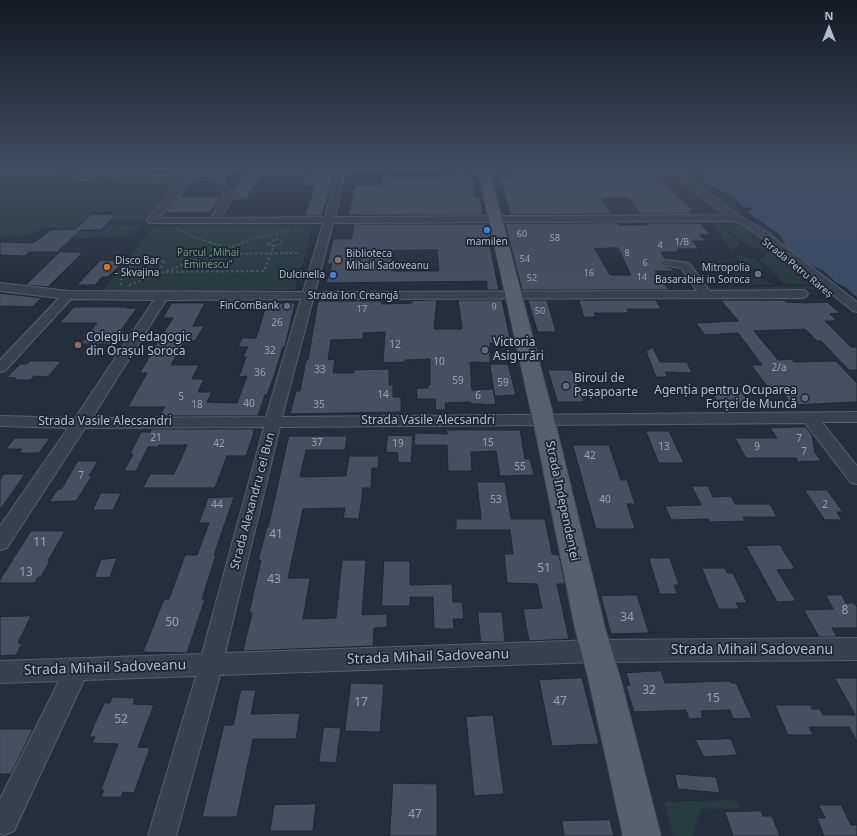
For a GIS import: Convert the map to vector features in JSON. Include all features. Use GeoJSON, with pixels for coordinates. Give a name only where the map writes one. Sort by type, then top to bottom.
{"type":"FeatureCollection","features":[{"type":"Feature","properties":{"kind":"main road","name":"Strada Independenței"},"geometry":{"type":"LineString","coordinates":[[491,205],[544,420],[596,651],[642,836]]}},
{"type":"Feature","properties":{"kind":"street"},"geometry":{"type":"LineString","coordinates":[[165,205],[152,219],[153,221],[737,218]]}},
{"type":"Feature","properties":{"kind":"street"},"geometry":{"type":"LineString","coordinates":[[214,221],[223,205]]}},
{"type":"Feature","properties":{"kind":"street","name":"Strada Alexandru cel Bun"},"geometry":{"type":"LineString","coordinates":[[162,836],[211,664],[273,422],[332,205]]}},
{"type":"Feature","properties":{"kind":"street","name":"Strada Petru Rareș"},"geometry":{"type":"LineString","coordinates":[[719,205],[826,291],[857,319]]}},
{"type":"Feature","properties":{"kind":"street","name":"Strada Petru Rareș"},"geometry":{"type":"LineString","coordinates":[[737,218],[748,223],[769,238],[857,308]]}},
{"type":"Feature","properties":{"kind":"street"},"geometry":{"type":"LineString","coordinates":[[665,263],[685,265],[706,294]]}},
{"type":"Feature","properties":{"kind":"street","name":"Strada Ion Creangă"},"geometry":{"type":"LineString","coordinates":[[0,287],[68,295],[162,296],[802,294]]}},
{"type":"Feature","properties":{"kind":"street"},"geometry":{"type":"LineString","coordinates":[[0,368],[68,295]]}},
{"type":"Feature","properties":{"kind":"street"},"geometry":{"type":"LineString","coordinates":[[0,542],[78,423],[125,357],[162,296]]}},
{"type":"Feature","properties":{"kind":"street","name":"Strada Vasile Alecsandri"},"geometry":{"type":"LineString","coordinates":[[0,421],[78,423],[857,417]]}},
{"type":"Feature","properties":{"kind":"street"},"geometry":{"type":"LineString","coordinates":[[810,418],[857,478]]}},
{"type":"Feature","properties":{"kind":"street","name":"Strada Mihail Sadoveanu"},"geometry":{"type":"LineString","coordinates":[[0,672],[596,651],[857,649]]}},
{"type":"Feature","properties":{"kind":"street"},"geometry":{"type":"LineString","coordinates":[[4,821],[77,669]]}},
{"type":"Feature","properties":{"kind":"path"},"geometry":{"type":"LineString","coordinates":[[176,228],[192,237],[229,248]]}},
{"type":"Feature","properties":{"kind":"path"},"geometry":{"type":"LineString","coordinates":[[128,285],[256,238],[292,230]]}},
{"type":"Feature","properties":{"kind":"path"},"geometry":{"type":"LineString","coordinates":[[276,239],[278,233]]}},
{"type":"Feature","properties":{"kind":"path"},"geometry":{"type":"LineString","coordinates":[[276,239],[282,241],[281,244],[274,246],[268,245],[268,242],[276,239]]}},
{"type":"Feature","properties":{"kind":"path"},"geometry":{"type":"LineString","coordinates":[[118,272],[264,271],[274,246]]}},
{"type":"Feature","properties":{"kind":"path"},"geometry":{"type":"LineString","coordinates":[[212,254],[298,253]]}},
{"type":"Feature","properties":{"kind":"path"},"geometry":{"type":"LineString","coordinates":[[121,288],[120,281],[124,272],[134,261],[164,261],[158,272]]}},
{"type":"Feature","properties":{"kind":"shaded area"},"geometry":{"type":"Polygon","coordinates":[[[577,205],[710,205],[722,214],[585,216],[577,205]]]}},
{"type":"Feature","properties":{"kind":"green space"},"geometry":{"type":"Polygon","coordinates":[[[0,205],[160,205],[156,210],[152,211],[145,220],[110,222],[117,215],[112,214],[114,211],[94,212],[85,220],[82,220],[77,225],[80,225],[73,231],[101,231],[110,224],[142,225],[134,233],[119,236],[53,240],[64,227],[42,227],[32,234],[0,236],[0,217],[6,216],[0,216],[0,205]]]}},
{"type":"Feature","properties":{"kind":"green space"},"geometry":{"type":"Polygon","coordinates":[[[727,205],[737,205],[742,212],[771,231],[780,243],[857,302],[857,306],[767,235],[769,232],[743,213],[738,213],[727,205]]]}},
{"type":"Feature","properties":{"kind":"green space"},"geometry":{"type":"Polygon","coordinates":[[[709,220],[715,220],[719,223],[740,244],[733,249],[736,256],[709,220]]]}},
{"type":"Feature","properties":{"kind":"green space"},"geometry":{"type":"Polygon","coordinates":[[[721,220],[733,220],[738,222],[774,250],[759,249],[751,246],[731,232],[721,220]]]}},
{"type":"Feature","properties":{"kind":"green space","name":"Parcul „Mihai Eminescu”"},"geometry":{"type":"Polygon","coordinates":[[[312,226],[306,253],[294,290],[103,291],[153,227],[312,226]]]}},
{"type":"Feature","properties":{"kind":"green space"},"geometry":{"type":"Polygon","coordinates":[[[776,252],[813,283],[811,285],[785,284],[759,259],[766,256],[767,253],[776,252]]]}},
{"type":"Feature","properties":{"kind":"green space"},"geometry":{"type":"Polygon","coordinates":[[[738,255],[756,260],[764,268],[745,268],[737,258],[738,255]]]}},
{"type":"Feature","properties":{"kind":"green space"},"geometry":{"type":"Polygon","coordinates":[[[743,277],[765,279],[771,285],[711,285],[713,281],[746,281],[743,277]]]}},
{"type":"Feature","properties":{"kind":"green space"},"geometry":{"type":"Polygon","coordinates":[[[818,286],[821,289],[707,290],[711,288],[818,286]]]}},
{"type":"Feature","properties":{"kind":"green space"},"geometry":{"type":"Polygon","coordinates":[[[735,800],[740,808],[701,809],[693,836],[673,836],[664,802],[735,800]]]}},
{"type":"Feature","properties":{"kind":"water"},"geometry":{"type":"Polygon","coordinates":[[[742,205],[857,205],[857,297],[845,287],[836,283],[824,271],[811,265],[786,246],[779,234],[747,212],[753,208],[744,207],[742,205]]]}},
{"type":"Feature","properties":{"kind":"building"},"geometry":{"type":"Polygon","coordinates":[[[173,205],[216,205],[210,213],[166,213],[173,205]]]}},
{"type":"Feature","properties":{"kind":"building"},"geometry":{"type":"Polygon","coordinates":[[[308,205],[325,205],[322,216],[304,216],[308,205]]]}},
{"type":"Feature","properties":{"kind":"building"},"geometry":{"type":"Polygon","coordinates":[[[350,205],[481,205],[483,215],[348,215],[350,205]]]}},
{"type":"Feature","properties":{"kind":"building"},"geometry":{"type":"Polygon","coordinates":[[[507,205],[606,205],[612,214],[510,215],[507,205]]]}},
{"type":"Feature","properties":{"kind":"building"},"geometry":{"type":"Polygon","coordinates":[[[634,205],[688,205],[693,210],[689,210],[692,214],[640,214],[634,205]]]}},
{"type":"Feature","properties":{"kind":"building"},"geometry":{"type":"Polygon","coordinates":[[[92,214],[116,215],[101,230],[81,230],[57,252],[29,252],[25,256],[0,255],[0,242],[33,243],[51,230],[75,229],[92,214]]]}},
{"type":"Feature","properties":{"kind":"building"},"geometry":{"type":"Polygon","coordinates":[[[618,223],[619,225],[647,225],[646,223],[700,223],[710,235],[700,235],[706,241],[692,241],[699,249],[677,249],[679,252],[661,252],[665,259],[658,262],[658,264],[671,268],[674,271],[655,271],[669,290],[522,290],[505,224],[618,223]],[[618,248],[595,249],[610,275],[631,275],[618,248]]]}},
{"type":"Feature","properties":{"kind":"building"},"geometry":{"type":"Polygon","coordinates":[[[354,224],[488,224],[491,237],[488,237],[499,290],[487,290],[487,281],[326,283],[332,264],[327,264],[333,239],[351,239],[354,224]],[[437,250],[393,251],[393,271],[439,271],[437,250]]]}},
{"type":"Feature","properties":{"kind":"building"},"geometry":{"type":"Polygon","coordinates":[[[60,252],[83,252],[48,287],[26,285],[60,252]]]}},
{"type":"Feature","properties":{"kind":"building"},"geometry":{"type":"Polygon","coordinates":[[[101,260],[124,261],[108,277],[102,277],[95,285],[77,285],[101,260]]]}},
{"type":"Feature","properties":{"kind":"building"},"geometry":{"type":"Polygon","coordinates":[[[0,293],[42,298],[32,307],[0,306],[0,293]]]}},
{"type":"Feature","properties":{"kind":"building"},"geometry":{"type":"Polygon","coordinates":[[[437,300],[434,329],[462,329],[458,300],[502,300],[511,343],[490,343],[490,363],[470,362],[472,390],[493,389],[496,404],[483,405],[471,404],[470,402],[445,403],[446,410],[436,410],[435,399],[417,399],[416,388],[428,388],[427,385],[430,385],[430,359],[383,363],[385,332],[363,333],[363,339],[331,340],[328,360],[335,359],[333,373],[354,373],[354,370],[389,369],[389,385],[393,385],[393,397],[401,397],[401,412],[290,414],[296,391],[300,391],[306,360],[308,360],[318,301],[382,301],[382,304],[437,300]]]}},
{"type":"Feature","properties":{"kind":"building"},"geometry":{"type":"Polygon","coordinates":[[[528,300],[547,300],[556,332],[538,332],[528,300]]]}},
{"type":"Feature","properties":{"kind":"building"},"geometry":{"type":"Polygon","coordinates":[[[579,300],[656,300],[661,309],[627,309],[629,313],[594,313],[596,317],[584,317],[579,300]]]}},
{"type":"Feature","properties":{"kind":"building"},"geometry":{"type":"Polygon","coordinates":[[[721,300],[784,300],[786,302],[806,303],[827,302],[840,313],[830,314],[837,321],[825,321],[851,347],[857,347],[857,370],[849,370],[821,341],[817,341],[805,329],[754,331],[778,360],[792,359],[794,362],[836,361],[857,383],[857,402],[792,405],[783,393],[773,394],[751,365],[762,365],[738,333],[705,335],[696,323],[738,321],[721,300]]]}},
{"type":"Feature","properties":{"kind":"building"},"geometry":{"type":"Polygon","coordinates":[[[172,303],[205,303],[193,326],[204,326],[195,341],[185,341],[171,365],[199,365],[192,379],[204,379],[198,392],[212,392],[207,402],[237,403],[247,376],[239,377],[246,357],[243,357],[248,347],[238,347],[242,338],[256,338],[267,303],[295,303],[285,347],[283,347],[274,376],[267,395],[265,395],[258,416],[159,416],[165,407],[128,407],[147,373],[140,373],[148,357],[173,318],[163,318],[172,303]]]}},
{"type":"Feature","properties":{"kind":"building"},"geometry":{"type":"Polygon","coordinates":[[[74,307],[137,308],[121,330],[125,330],[114,344],[81,344],[97,323],[60,323],[74,307]]]}},
{"type":"Feature","properties":{"kind":"building"},"geometry":{"type":"Polygon","coordinates":[[[653,348],[660,362],[687,362],[692,373],[665,372],[668,377],[656,377],[646,351],[653,348]]]}},
{"type":"Feature","properties":{"kind":"building"},"geometry":{"type":"Polygon","coordinates":[[[30,361],[61,361],[48,377],[34,376],[30,380],[14,380],[16,378],[7,377],[20,364],[27,364],[30,361]]]}},
{"type":"Feature","properties":{"kind":"building"},"geometry":{"type":"Polygon","coordinates":[[[490,364],[508,364],[516,395],[495,396],[490,364]]]}},
{"type":"Feature","properties":{"kind":"building","name":"Biroul de Pașapoarte"},"geometry":{"type":"Polygon","coordinates":[[[548,370],[572,370],[584,402],[558,402],[548,370]]]}},
{"type":"Feature","properties":{"kind":"building"},"geometry":{"type":"Polygon","coordinates":[[[712,391],[741,391],[750,404],[719,404],[712,391]]]}},
{"type":"Feature","properties":{"kind":"building"},"geometry":{"type":"Polygon","coordinates":[[[806,427],[812,435],[815,453],[821,461],[798,462],[796,458],[746,458],[735,438],[777,438],[770,428],[806,427]]]}},
{"type":"Feature","properties":{"kind":"building"},"geometry":{"type":"Polygon","coordinates":[[[152,429],[254,429],[254,433],[246,456],[227,456],[215,488],[143,488],[150,474],[174,474],[187,445],[159,445],[158,447],[148,447],[136,471],[124,471],[133,454],[130,454],[141,432],[150,432],[152,429]]]}},
{"type":"Feature","properties":{"kind":"building"},"geometry":{"type":"Polygon","coordinates":[[[446,430],[520,430],[525,459],[530,459],[534,475],[500,476],[496,451],[471,452],[472,471],[448,471],[447,445],[414,445],[415,433],[447,434],[446,430]]]}},
{"type":"Feature","properties":{"kind":"building"},"geometry":{"type":"Polygon","coordinates":[[[646,431],[669,431],[684,463],[659,463],[646,431]]]}},
{"type":"Feature","properties":{"kind":"building"},"geometry":{"type":"Polygon","coordinates":[[[388,435],[413,436],[411,463],[398,462],[398,453],[386,452],[388,435]]]}},
{"type":"Feature","properties":{"kind":"building"},"geometry":{"type":"Polygon","coordinates":[[[289,436],[347,436],[345,450],[306,450],[300,477],[346,476],[349,456],[379,456],[378,468],[372,468],[371,488],[363,488],[359,519],[343,518],[345,508],[303,509],[288,578],[310,578],[303,619],[336,618],[342,560],[366,560],[362,615],[387,614],[387,627],[374,628],[373,646],[243,651],[252,613],[249,613],[261,560],[258,560],[268,527],[289,436]]]}},
{"type":"Feature","properties":{"kind":"building"},"geometry":{"type":"Polygon","coordinates":[[[15,438],[50,438],[39,453],[19,453],[22,449],[6,449],[15,438]]]}},
{"type":"Feature","properties":{"kind":"building"},"geometry":{"type":"Polygon","coordinates":[[[573,445],[609,445],[621,480],[627,480],[635,504],[627,504],[635,529],[596,529],[573,445]]]}},
{"type":"Feature","properties":{"kind":"building"},"geometry":{"type":"Polygon","coordinates":[[[78,461],[98,461],[89,476],[92,476],[76,501],[49,502],[58,489],[61,489],[78,461]]]}},
{"type":"Feature","properties":{"kind":"building"},"geometry":{"type":"Polygon","coordinates":[[[4,474],[25,474],[0,510],[0,480],[4,474]]]}},
{"type":"Feature","properties":{"kind":"building"},"geometry":{"type":"Polygon","coordinates":[[[477,482],[505,482],[511,519],[545,519],[552,554],[559,555],[565,584],[557,584],[569,639],[529,641],[523,609],[542,608],[537,584],[507,583],[504,554],[513,554],[510,530],[456,530],[456,519],[481,519],[477,482]]]}},
{"type":"Feature","properties":{"kind":"building"},"geometry":{"type":"Polygon","coordinates":[[[692,486],[708,486],[713,497],[731,496],[735,504],[770,504],[777,517],[743,517],[745,521],[710,522],[708,519],[671,520],[665,506],[701,505],[692,486]]]}},
{"type":"Feature","properties":{"kind":"building"},"geometry":{"type":"Polygon","coordinates":[[[805,490],[827,490],[843,512],[837,512],[842,520],[825,520],[805,490]]]}},
{"type":"Feature","properties":{"kind":"building"},"geometry":{"type":"Polygon","coordinates":[[[101,493],[121,493],[113,510],[93,510],[101,493]]]}},
{"type":"Feature","properties":{"kind":"building"},"geometry":{"type":"Polygon","coordinates":[[[234,497],[214,555],[216,555],[202,599],[205,599],[187,653],[143,652],[164,599],[169,599],[185,555],[197,555],[209,523],[199,523],[208,498],[234,497]]]}},
{"type":"Feature","properties":{"kind":"building"},"geometry":{"type":"Polygon","coordinates":[[[31,531],[65,531],[41,577],[38,577],[35,583],[0,583],[0,580],[31,531]]]}},
{"type":"Feature","properties":{"kind":"building"},"geometry":{"type":"Polygon","coordinates":[[[780,545],[795,569],[777,570],[796,601],[777,602],[746,546],[780,545]]]}},
{"type":"Feature","properties":{"kind":"building"},"geometry":{"type":"Polygon","coordinates":[[[117,558],[110,577],[94,578],[101,560],[117,558]]]}},
{"type":"Feature","properties":{"kind":"building"},"geometry":{"type":"Polygon","coordinates":[[[649,558],[670,558],[679,585],[674,585],[677,594],[660,594],[649,558]]]}},
{"type":"Feature","properties":{"kind":"building"},"geometry":{"type":"Polygon","coordinates":[[[384,561],[410,561],[410,585],[452,584],[453,602],[462,602],[464,619],[453,619],[454,629],[434,629],[433,597],[410,597],[410,606],[382,606],[384,561]]]}},
{"type":"Feature","properties":{"kind":"building"},"geometry":{"type":"Polygon","coordinates":[[[702,568],[725,568],[727,573],[733,573],[747,603],[736,603],[739,609],[719,609],[702,568]]]}},
{"type":"Feature","properties":{"kind":"building"},"geometry":{"type":"Polygon","coordinates":[[[637,595],[649,633],[611,634],[601,596],[637,595]]]}},
{"type":"Feature","properties":{"kind":"building"},"geometry":{"type":"Polygon","coordinates":[[[826,595],[842,595],[846,603],[854,603],[857,607],[857,628],[832,628],[837,637],[819,637],[804,610],[833,609],[826,595]]]}},
{"type":"Feature","properties":{"kind":"building"},"geometry":{"type":"Polygon","coordinates":[[[478,612],[502,612],[505,642],[481,642],[478,612]]]}},
{"type":"Feature","properties":{"kind":"building"},"geometry":{"type":"Polygon","coordinates":[[[31,616],[18,643],[22,643],[16,655],[0,656],[0,617],[31,616]]]}},
{"type":"Feature","properties":{"kind":"building"},"geometry":{"type":"Polygon","coordinates":[[[661,671],[665,683],[730,681],[731,683],[736,683],[752,718],[733,719],[730,710],[701,711],[703,718],[689,719],[686,710],[634,712],[626,686],[630,685],[626,673],[661,671]]]}},
{"type":"Feature","properties":{"kind":"building"},"geometry":{"type":"Polygon","coordinates":[[[582,678],[599,744],[552,746],[539,680],[582,678]]]}},
{"type":"Feature","properties":{"kind":"building"},"geometry":{"type":"Polygon","coordinates":[[[835,678],[857,678],[857,742],[849,727],[809,727],[813,735],[788,735],[775,705],[811,705],[812,709],[820,709],[823,715],[855,715],[835,678]]]}},
{"type":"Feature","properties":{"kind":"building"},"geometry":{"type":"Polygon","coordinates":[[[351,683],[384,684],[380,732],[345,731],[351,683]]]}},
{"type":"Feature","properties":{"kind":"building"},"geometry":{"type":"Polygon","coordinates":[[[241,690],[256,690],[251,714],[300,713],[296,739],[253,739],[237,817],[202,817],[224,725],[233,725],[241,690]]]}},
{"type":"Feature","properties":{"kind":"building"},"geometry":{"type":"Polygon","coordinates":[[[112,697],[135,698],[133,704],[154,705],[138,747],[150,748],[134,793],[123,792],[121,797],[101,797],[104,790],[101,790],[118,744],[92,743],[95,737],[89,737],[104,703],[110,703],[112,697]]]}},
{"type":"Feature","properties":{"kind":"building"},"geometry":{"type":"Polygon","coordinates":[[[493,715],[504,794],[474,796],[466,717],[493,715]]]}},
{"type":"Feature","properties":{"kind":"building"},"geometry":{"type":"Polygon","coordinates":[[[324,727],[341,728],[336,763],[319,762],[324,727]]]}},
{"type":"Feature","properties":{"kind":"building"},"geometry":{"type":"Polygon","coordinates":[[[0,729],[33,729],[11,774],[0,774],[0,729]]]}},
{"type":"Feature","properties":{"kind":"building"},"geometry":{"type":"Polygon","coordinates":[[[731,739],[737,755],[704,757],[695,740],[731,739]]]}},
{"type":"Feature","properties":{"kind":"building"},"geometry":{"type":"Polygon","coordinates":[[[675,774],[716,777],[720,793],[678,789],[675,774]]]}},
{"type":"Feature","properties":{"kind":"building"},"geometry":{"type":"Polygon","coordinates":[[[393,783],[437,784],[437,836],[390,836],[393,783]]]}},
{"type":"Feature","properties":{"kind":"building"},"geometry":{"type":"Polygon","coordinates":[[[316,804],[313,831],[270,831],[274,805],[316,804]]]}},
{"type":"Feature","properties":{"kind":"building"},"geometry":{"type":"Polygon","coordinates":[[[819,805],[841,805],[851,825],[857,825],[857,836],[824,836],[817,818],[825,818],[819,805]]]}},
{"type":"Feature","properties":{"kind":"building"},"geometry":{"type":"Polygon","coordinates":[[[761,811],[763,816],[772,816],[780,836],[733,836],[725,812],[761,811]]]}},
{"type":"Feature","properties":{"kind":"building"},"geometry":{"type":"Polygon","coordinates":[[[610,820],[614,836],[564,836],[562,821],[610,820]]]}},
{"type":"Feature","properties":{"kind":"place","name":"mamilen"},"geometry":{"type":"Point","coordinates":[487,230]}},
{"type":"Feature","properties":{"kind":"place","name":"Biblioteca Mihail Sadoveanu"},"geometry":{"type":"Point","coordinates":[338,260]}},
{"type":"Feature","properties":{"kind":"place","name":"Disco Bar - Skvajina"},"geometry":{"type":"Point","coordinates":[107,267]}},
{"type":"Feature","properties":{"kind":"place","name":"Mitropolia Basarabiei in Soroca"},"geometry":{"type":"Point","coordinates":[758,274]}},
{"type":"Feature","properties":{"kind":"place","name":"Dulcinella"},"geometry":{"type":"Point","coordinates":[333,275]}},
{"type":"Feature","properties":{"kind":"place","name":"FinComBank"},"geometry":{"type":"Point","coordinates":[287,306]}},
{"type":"Feature","properties":{"kind":"place","name":"Colegiu Pedagogic din Orașul Soroca"},"geometry":{"type":"Point","coordinates":[78,345]}},
{"type":"Feature","properties":{"kind":"place","name":"Victoria Asigurări"},"geometry":{"type":"Point","coordinates":[485,350]}},
{"type":"Feature","properties":{"kind":"place","name":"Biroul de Pașapoarte"},"geometry":{"type":"Point","coordinates":[566,386]}},
{"type":"Feature","properties":{"kind":"place","name":"Agenția pentru Ocuparea Forței de Muncă"},"geometry":{"type":"Point","coordinates":[805,398]}}]}
